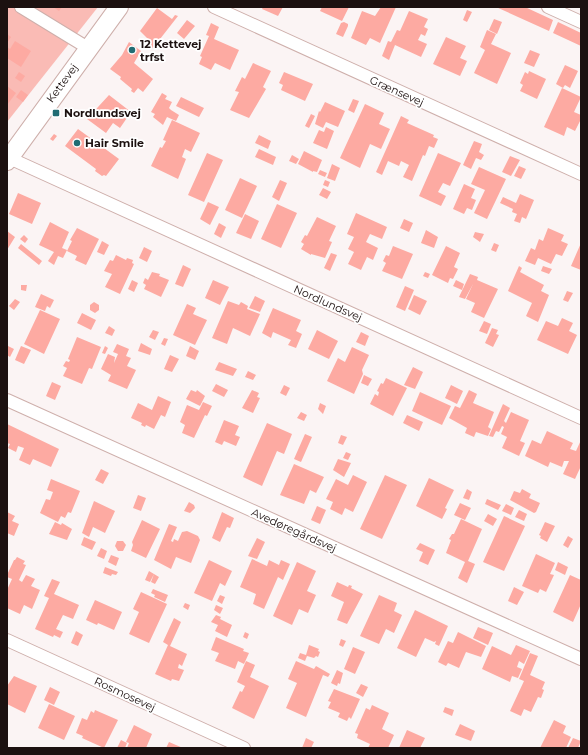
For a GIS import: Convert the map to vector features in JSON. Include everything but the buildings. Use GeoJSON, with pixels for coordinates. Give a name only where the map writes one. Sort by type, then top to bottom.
{"type":"FeatureCollection","features":[{"type":"Feature","properties":{"kind":"street"},"geometry":{"type":"LineString","coordinates":[[21,7],[88,48]]}},
{"type":"Feature","properties":{"kind":"street","name":"Kettevej"},"geometry":{"type":"LineString","coordinates":[[8,159],[119,7]]}},
{"type":"Feature","properties":{"kind":"street","name":"Grænsevej"},"geometry":{"type":"LineString","coordinates":[[214,7],[581,174]]}},
{"type":"Feature","properties":{"kind":"street"},"geometry":{"type":"LineString","coordinates":[[548,7],[581,22]]}},
{"type":"Feature","properties":{"kind":"street","name":"Nordlundsvej"},"geometry":{"type":"LineString","coordinates":[[8,159],[581,418]]}},
{"type":"Feature","properties":{"kind":"street","name":"Avedøregårdsvej"},"geometry":{"type":"LineString","coordinates":[[7,400],[581,659]]}},
{"type":"Feature","properties":{"kind":"street","name":"Rosmosevej"},"geometry":{"type":"LineString","coordinates":[[7,640],[244,748]]}},
{"type":"Feature","properties":{"kind":"shaded area"},"geometry":{"type":"Polygon","coordinates":[[[7,7],[98,7],[7,122],[7,7]]]}},
{"type":"Feature","properties":{"kind":"place","name":"12 Kettevej trfst"},"geometry":{"type":"Point","coordinates":[132,50]}},
{"type":"Feature","properties":{"kind":"place","name":"Nordlundsvej"},"geometry":{"type":"Point","coordinates":[56,113]}},
{"type":"Feature","properties":{"kind":"place","name":"Hair Smile"},"geometry":{"type":"Point","coordinates":[77,143]}}]}
